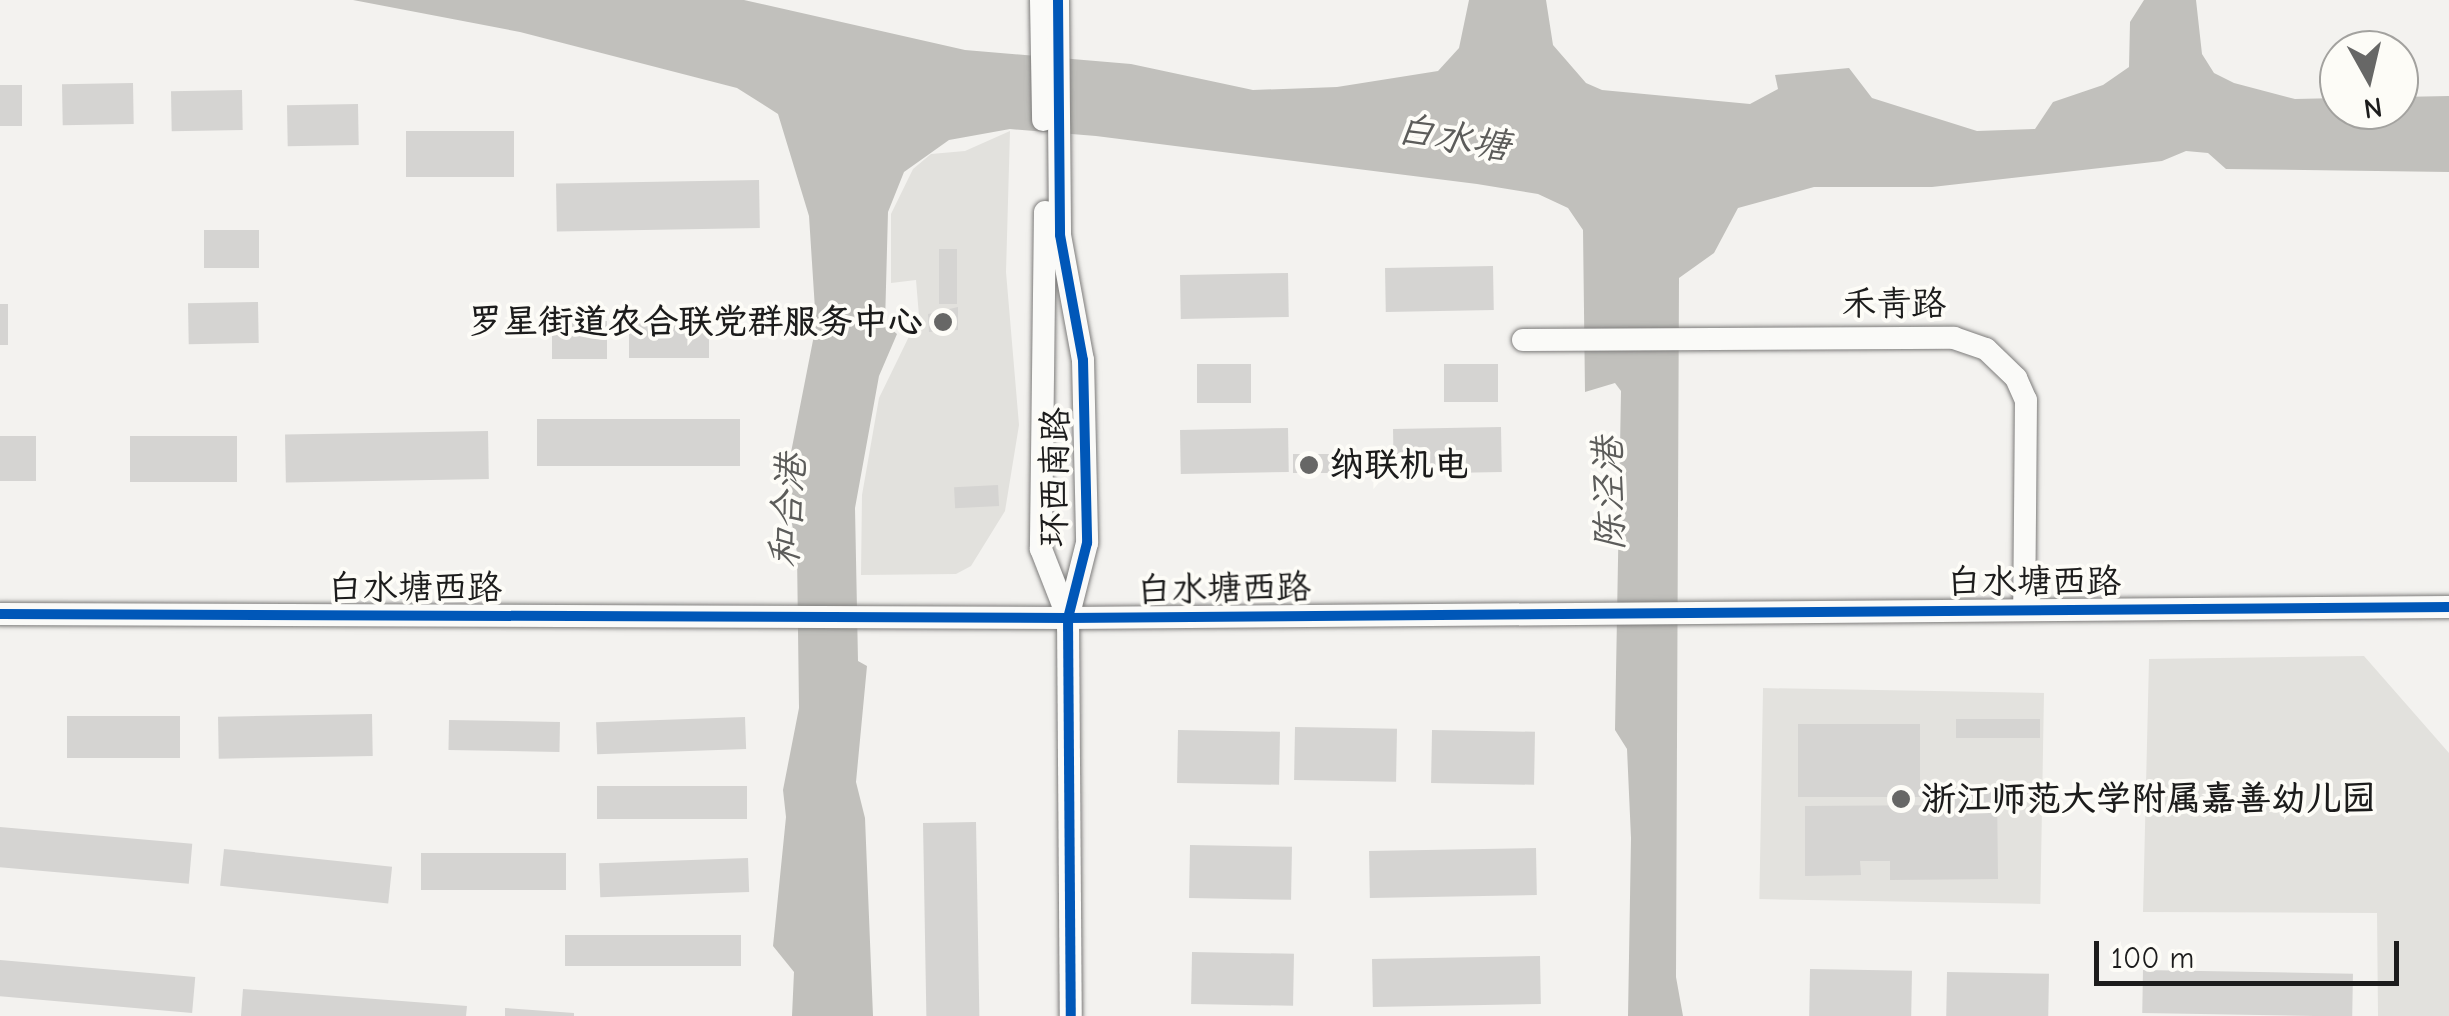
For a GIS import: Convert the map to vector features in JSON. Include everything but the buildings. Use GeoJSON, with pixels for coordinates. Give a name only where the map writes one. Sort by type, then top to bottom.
{"type":"FeatureCollection","features":[{"type":"Feature","properties":{"kind":"street","name":"环西南路"},"geometry":{"type":"LineString","coordinates":[[1041,0],[1053,234],[1084,378],[1086,543],[1068,618],[1071,1016]]}},
{"type":"Feature","properties":{"kind":"street","name":"环西南路"},"geometry":{"type":"LineString","coordinates":[[1058,0],[1041,549],[1068,618]]}},
{"type":"Feature","properties":{"kind":"street","name":"禾青路"},"geometry":{"type":"LineString","coordinates":[[1523,340],[1954,338],[2002,362],[2026,400],[2024,610]]}},
{"type":"Feature","properties":{"kind":"street","name":"白水塘西路"},"geometry":{"type":"LineString","coordinates":[[0,614],[1068,618],[2449,607]]}},
{"type":"Feature","properties":{"kind":"shaded area"},"geometry":{"type":"Polygon","coordinates":[[[1010,131],[1006,272],[1019,425],[1005,511],[971,566],[956,574],[861,575],[862,495],[879,398],[919,316],[916,280],[891,283],[891,214],[913,169],[931,154],[965,151],[1010,131]]]}},
{"type":"Feature","properties":{"kind":"shaded area"},"geometry":{"type":"Polygon","coordinates":[[[2364,656],[2449,753],[2449,1016],[2378,1016],[2377,913],[2143,912],[2149,659],[2364,656]]]}},
{"type":"Feature","properties":{"kind":"shaded area","name":"浙江师范大学附属嘉善幼儿园"},"geometry":{"type":"Polygon","coordinates":[[[1763,688],[2044,693],[2040,904],[1759,899],[1763,688]]]}},
{"type":"Feature","properties":{"kind":"water","name":"白水塘"},"geometry":{"type":"Polygon","coordinates":[[[353,0],[744,0],[965,50],[1131,64],[1253,90],[1337,87],[1438,71],[1459,48],[1469,0],[1546,0],[1553,45],[1586,83],[1602,90],[1750,104],[1778,89],[1775,75],[1849,68],[1872,98],[1977,131],[2035,129],[2053,102],[2103,85],[2129,67],[2130,22],[2144,0],[2196,0],[2202,54],[2214,73],[2234,83],[2295,99],[2319,98],[2319,130],[2419,130],[2419,97],[2449,96],[2449,172],[2226,169],[2208,153],[2186,151],[2162,161],[1932,187],[1814,187],[1738,208],[1714,253],[1679,278],[1676,977],[1683,1016],[1628,1016],[1631,838],[1627,749],[1615,730],[1621,391],[1615,383],[1585,392],[1583,230],[1568,208],[1538,194],[1477,184],[1096,136],[1010,129],[949,140],[904,172],[888,212],[885,324],[897,334],[879,376],[855,508],[858,661],[867,666],[856,782],[865,818],[873,1016],[792,1016],[794,972],[773,946],[786,817],[783,790],[799,708],[797,553],[785,483],[816,325],[809,216],[778,114],[737,88],[520,32],[353,0]]]}},
{"type":"Feature","properties":{"kind":"cycle path"},"geometry":{"type":"LineString","coordinates":[[1058,0],[1060,235],[1083,360],[1087,543],[1068,618],[1071,1016]]}},
{"type":"Feature","properties":{"kind":"cycle path"},"geometry":{"type":"LineString","coordinates":[[0,614],[1068,618],[2449,607]]}},
{"type":"Feature","properties":{"kind":"place","name":"罗星街道农合联党群服务中心"},"geometry":{"type":"Point","coordinates":[943,322]}},
{"type":"Feature","properties":{"kind":"place","name":"纳联机电"},"geometry":{"type":"Point","coordinates":[1309,465]}},
{"type":"Feature","properties":{"kind":"place","name":"浙江师范大学附属嘉善幼儿园"},"geometry":{"type":"Point","coordinates":[1901,799]}},
{"type":"Feature","properties":{"kind":"water label","name":"陈泾港"},"geometry":{"type":"Point","coordinates":[1610,494]}},
{"type":"Feature","properties":{"kind":"water label","name":"和合港"},"geometry":{"type":"Point","coordinates":[789,511]}}]}
